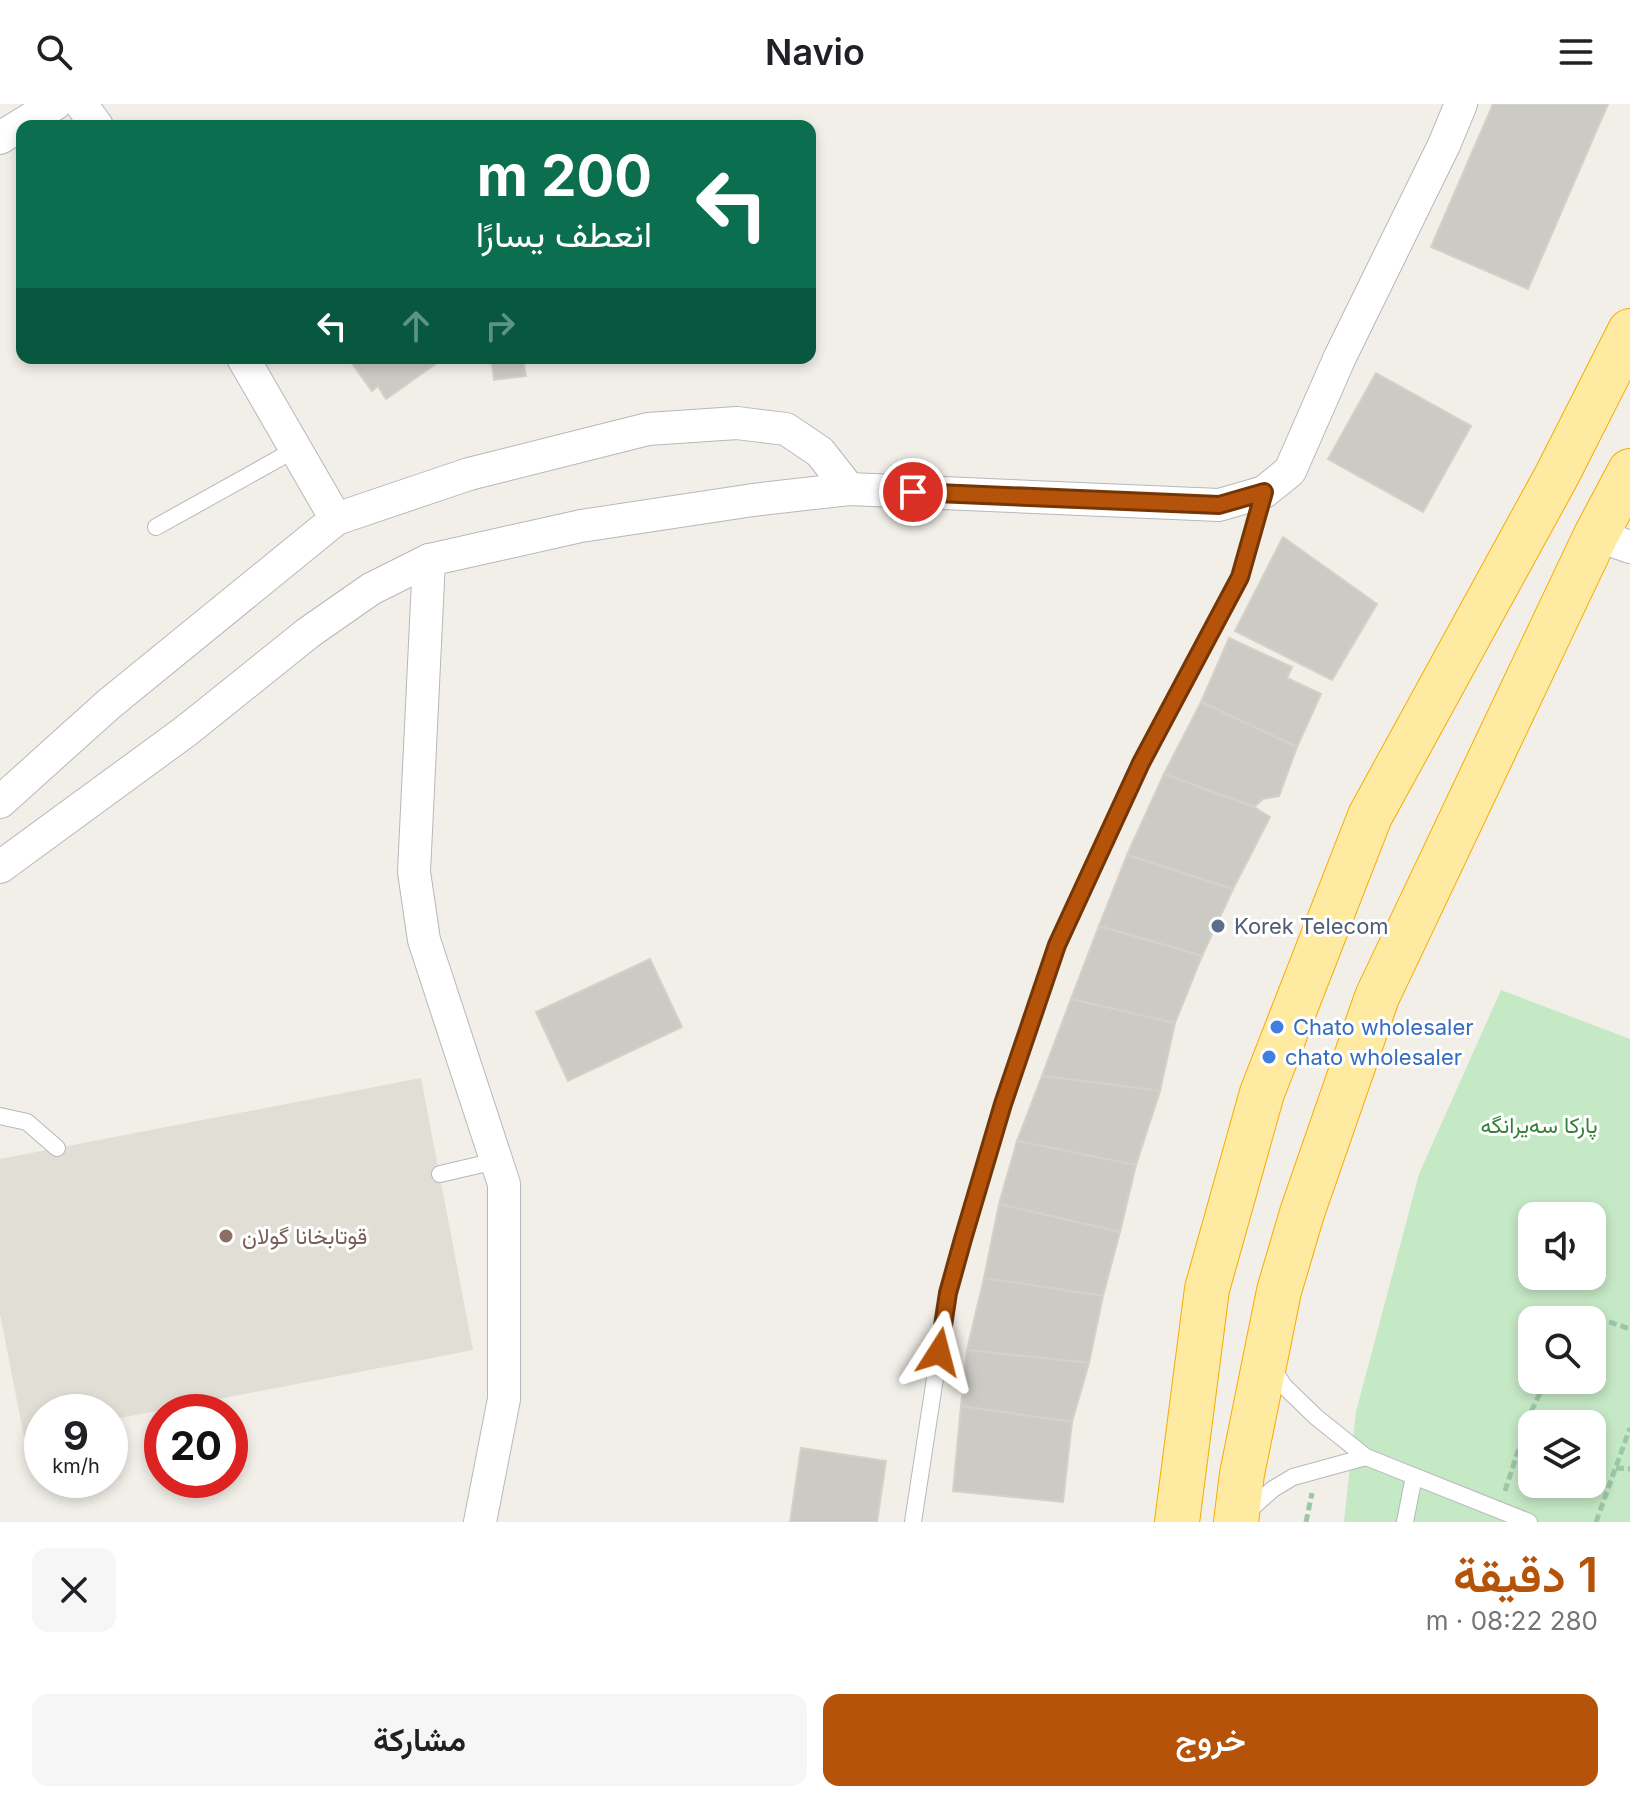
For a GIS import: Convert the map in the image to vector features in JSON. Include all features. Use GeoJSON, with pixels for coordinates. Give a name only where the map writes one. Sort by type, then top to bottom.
{"type":"FeatureCollection","features":[{"type":"Feature","properties":{"kind":"highway"},"geometry":{"type":"LineString","coordinates":[[1177,1522],[1207,1289],[1262,1093],[1370,816],[1557,475],[1630,331]]}},
{"type":"Feature","properties":{"kind":"highway"},"geometry":{"type":"LineString","coordinates":[[1236,1522],[1242,1474],[1279,1291],[1302,1213],[1377,997],[1613,541],[1630,471]]}},
{"type":"Feature","properties":{"kind":"street"},"geometry":{"type":"LineString","coordinates":[[29,120],[55,104]]}},
{"type":"Feature","properties":{"kind":"street"},"geometry":{"type":"LineString","coordinates":[[0,867],[186,731],[308,633],[371,589],[429,560],[581,526],[849,489],[1219,505],[1264,492],[1290,471],[1340,357],[1461,104]]}},
{"type":"Feature","properties":{"kind":"street"},"geometry":{"type":"LineString","coordinates":[[246,364],[336,519]]}},
{"type":"Feature","properties":{"kind":"street"},"geometry":{"type":"LineString","coordinates":[[0,802],[109,704],[336,519],[469,474],[648,429],[737,423],[786,429],[820,452],[849,489]]}},
{"type":"Feature","properties":{"kind":"street"},"geometry":{"type":"LineString","coordinates":[[429,560],[414,872],[424,940],[504,1184],[504,1399],[480,1522]]}},
{"type":"Feature","properties":{"kind":"lane"},"geometry":{"type":"LineString","coordinates":[[156,527],[296,449]]}},
{"type":"Feature","properties":{"kind":"lane"},"geometry":{"type":"LineString","coordinates":[[913,1522],[948,1293],[1013,1075],[1057,945],[1141,763],[1240,577],[1264,492]]}},
{"type":"Feature","properties":{"kind":"lane"},"geometry":{"type":"LineString","coordinates":[[0,1116],[27,1122],[57,1148]]}},
{"type":"Feature","properties":{"kind":"lane"},"geometry":{"type":"LineString","coordinates":[[440,1174],[496,1161]]}},
{"type":"Feature","properties":{"kind":"lane"},"geometry":{"type":"LineString","coordinates":[[1267,1358],[1284,1386],[1316,1417],[1366,1457],[1529,1522]]}},
{"type":"Feature","properties":{"kind":"lane"},"geometry":{"type":"LineString","coordinates":[[1236,1522],[1273,1489],[1293,1477],[1366,1457]]}},
{"type":"Feature","properties":{"kind":"lane"},"geometry":{"type":"LineString","coordinates":[[1405,1522],[1414,1476]]}},
{"type":"Feature","properties":{"kind":"path"},"geometry":{"type":"LineString","coordinates":[[1606,1322],[1630,1329]]}},
{"type":"Feature","properties":{"kind":"path"},"geometry":{"type":"LineString","coordinates":[[1500,1510],[1530,1414],[1540,1394]]}},
{"type":"Feature","properties":{"kind":"path"},"geometry":{"type":"LineString","coordinates":[[1596,1522],[1630,1428]]}},
{"type":"Feature","properties":{"kind":"path"},"geometry":{"type":"LineString","coordinates":[[1616,1468],[1630,1469]]}},
{"type":"Feature","properties":{"kind":"shaded area","name":"قوتابخانا گولان"},"geometry":{"type":"Polygon","coordinates":[[[421,1078],[473,1350],[245,1394],[144,1394],[144,1413],[128,1417],[128,1394],[24,1394],[24,1437],[0,1314],[0,1159],[421,1078]]]}},
{"type":"Feature","properties":{"kind":"green space","name":"پارکا سەیرانگه"},"geometry":{"type":"Polygon","coordinates":[[[1501,990],[1630,1039],[1630,1522],[1344,1522],[1356,1412],[1419,1174],[1501,990]]]}},
{"type":"Feature","properties":{"kind":"building"},"geometry":{"type":"Polygon","coordinates":[[[1493,104],[1608,104],[1528,289],[1431,247],[1493,104]]]}},
{"type":"Feature","properties":{"kind":"building"},"geometry":{"type":"Polygon","coordinates":[[[352,364],[436,364],[386,399],[378,386],[372,391],[352,364]]]}},
{"type":"Feature","properties":{"kind":"building"},"geometry":{"type":"Polygon","coordinates":[[[492,364],[524,364],[526,376],[494,380],[492,364]]]}},
{"type":"Feature","properties":{"kind":"building"},"geometry":{"type":"Polygon","coordinates":[[[1376,373],[1471,426],[1423,512],[1328,459],[1376,373]]]}},
{"type":"Feature","properties":{"kind":"building"},"geometry":{"type":"Polygon","coordinates":[[[1283,537],[1377,604],[1332,680],[1235,631],[1283,537]]]}},
{"type":"Feature","properties":{"kind":"building"},"geometry":{"type":"Polygon","coordinates":[[[1229,638],[1292,667],[1287,678],[1321,694],[1297,747],[1201,702],[1229,638]]]}},
{"type":"Feature","properties":{"kind":"building"},"geometry":{"type":"Polygon","coordinates":[[[1201,702],[1297,747],[1279,796],[1263,799],[1254,807],[1164,774],[1201,702]]]}},
{"type":"Feature","properties":{"kind":"building"},"geometry":{"type":"Polygon","coordinates":[[[1164,774],[1254,807],[1270,817],[1233,889],[1127,855],[1164,774]]]}},
{"type":"Feature","properties":{"kind":"building"},"geometry":{"type":"Polygon","coordinates":[[[1127,855],[1233,889],[1202,956],[1099,926],[1127,855]]]}},
{"type":"Feature","properties":{"kind":"building"},"geometry":{"type":"Polygon","coordinates":[[[1099,926],[1202,956],[1175,1023],[1071,999],[1099,926]]]}},
{"type":"Feature","properties":{"kind":"building"},"geometry":{"type":"Polygon","coordinates":[[[650,959],[682,1027],[568,1081],[536,1012],[650,959]]]}},
{"type":"Feature","properties":{"kind":"building"},"geometry":{"type":"Polygon","coordinates":[[[1071,999],[1175,1023],[1160,1091],[1042,1076],[1071,999]]]}},
{"type":"Feature","properties":{"kind":"building"},"geometry":{"type":"Polygon","coordinates":[[[1042,1076],[1160,1091],[1136,1165],[1017,1141],[1042,1076]]]}},
{"type":"Feature","properties":{"kind":"building"},"geometry":{"type":"Polygon","coordinates":[[[1017,1141],[1136,1165],[1120,1232],[999,1204],[1017,1141]]]}},
{"type":"Feature","properties":{"kind":"building"},"geometry":{"type":"Polygon","coordinates":[[[999,1204],[1120,1232],[1103,1296],[984,1278],[999,1204]]]}},
{"type":"Feature","properties":{"kind":"building"},"geometry":{"type":"Polygon","coordinates":[[[984,1278],[1103,1296],[1089,1363],[967,1350],[984,1278]]]}},
{"type":"Feature","properties":{"kind":"building"},"geometry":{"type":"Polygon","coordinates":[[[967,1350],[1089,1363],[1072,1422],[961,1406],[967,1350]]]}},
{"type":"Feature","properties":{"kind":"building"},"geometry":{"type":"Polygon","coordinates":[[[961,1406],[1072,1422],[1063,1502],[953,1491],[961,1406]]]}},
{"type":"Feature","properties":{"kind":"building"},"geometry":{"type":"Polygon","coordinates":[[[801,1448],[886,1461],[877,1522],[790,1522],[801,1448]]]}},
{"type":"Feature","properties":{"kind":"place","name":"Korek Telecom"},"geometry":{"type":"Point","coordinates":[1218,926]}},
{"type":"Feature","properties":{"kind":"place","name":"Chato wholesaler"},"geometry":{"type":"Point","coordinates":[1277,1027]}},
{"type":"Feature","properties":{"kind":"place","name":"chato wholesaler"},"geometry":{"type":"Point","coordinates":[1269,1057]}},
{"type":"Feature","properties":{"kind":"place","name":"قوتابخانا گولان"},"geometry":{"type":"Point","coordinates":[226,1236]}},
{"type":"Feature","properties":{"kind":"route"},"geometry":{"type":"LineString","coordinates":[[913,492],[1219,505],[1264,492],[1240,577],[1141,763],[1057,945],[1003,1104],[963,1239],[948,1293],[939,1352]]}}]}
